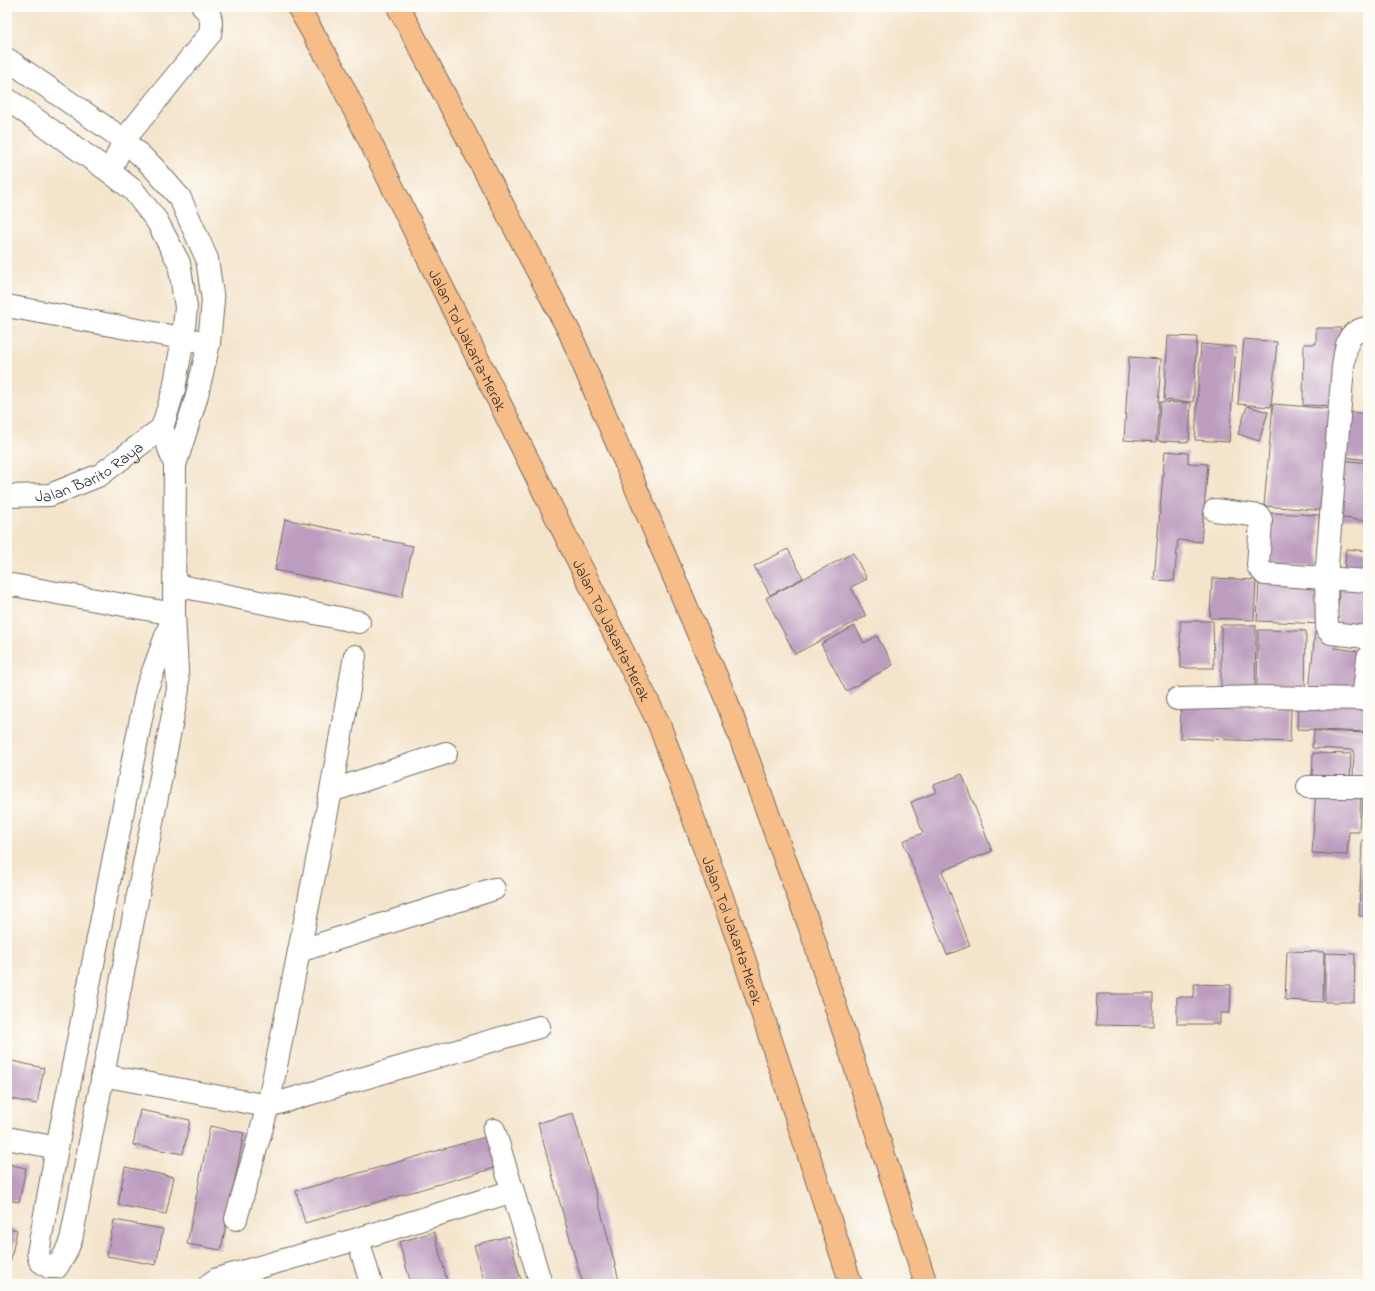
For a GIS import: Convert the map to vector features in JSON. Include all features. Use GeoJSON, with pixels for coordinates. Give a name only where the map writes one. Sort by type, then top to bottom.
{"type":"FeatureCollection","features":[{"type":"Feature","properties":{"kind":"highway","name":"Jalan Tol Jakarta–Merak"},"geometry":{"type":"LineString","coordinates":[[298,7],[339,80],[659,724],[741,949],[851,1284]]}},
{"type":"Feature","properties":{"kind":"highway"},"geometry":{"type":"LineString","coordinates":[[398,7],[570,333],[726,699],[809,925],[926,1284]]}},
{"type":"Feature","properties":{"kind":"street"},"geometry":{"type":"LineString","coordinates":[[110,172],[124,140],[210,34],[212,24],[210,16],[203,7]]}},
{"type":"Feature","properties":{"kind":"street"},"geometry":{"type":"LineString","coordinates":[[7,59],[124,140],[152,166],[180,198],[207,259],[213,301],[209,343],[196,399],[175,469],[174,614],[178,689],[71,1240],[57,1267],[49,1267],[40,1261],[38,1253],[57,1148],[147,688],[174,614]]}},
{"type":"Feature","properties":{"kind":"street"},"geometry":{"type":"LineString","coordinates":[[7,99],[133,190],[157,221],[179,263],[186,306],[183,338],[174,389],[162,428],[175,469]]}},
{"type":"Feature","properties":{"kind":"street"},"geometry":{"type":"LineString","coordinates":[[7,306],[209,343]]}},
{"type":"Feature","properties":{"kind":"street"},"geometry":{"type":"LineString","coordinates":[[1368,328],[1353,334],[1347,340],[1343,367],[1326,578],[1328,631],[1330,633],[1366,637],[1368,640]]}},
{"type":"Feature","properties":{"kind":"street","name":"Jalan Barito Raya"},"geometry":{"type":"LineString","coordinates":[[7,496],[50,495],[100,475],[162,428]]}},
{"type":"Feature","properties":{"kind":"street"},"geometry":{"type":"LineString","coordinates":[[1215,510],[1259,516],[1261,520],[1258,566],[1265,574],[1368,581]]}},
{"type":"Feature","properties":{"kind":"street"},"geometry":{"type":"LineString","coordinates":[[7,584],[174,614]]}},
{"type":"Feature","properties":{"kind":"street"},"geometry":{"type":"LineString","coordinates":[[175,585],[359,622]]}},
{"type":"Feature","properties":{"kind":"street"},"geometry":{"type":"LineString","coordinates":[[236,1219],[268,1106],[331,791],[355,656]]}},
{"type":"Feature","properties":{"kind":"street"},"geometry":{"type":"LineString","coordinates":[[1177,700],[1262,697],[1365,700],[1368,658]]}},
{"type":"Feature","properties":{"kind":"street"},"geometry":{"type":"LineString","coordinates":[[331,791],[446,753]]}},
{"type":"Feature","properties":{"kind":"street"},"geometry":{"type":"LineString","coordinates":[[1308,786],[1368,787]]}},
{"type":"Feature","properties":{"kind":"street"},"geometry":{"type":"LineString","coordinates":[[115,850],[145,854]]}},
{"type":"Feature","properties":{"kind":"street"},"geometry":{"type":"LineString","coordinates":[[299,951],[494,889]]}},
{"type":"Feature","properties":{"kind":"street"},"geometry":{"type":"LineString","coordinates":[[102,1075],[268,1106],[539,1026]]}},
{"type":"Feature","properties":{"kind":"street"},"geometry":{"type":"LineString","coordinates":[[494,1130],[540,1284]]}},
{"type":"Feature","properties":{"kind":"street"},"geometry":{"type":"LineString","coordinates":[[7,1138],[57,1148]]}},
{"type":"Feature","properties":{"kind":"street"},"geometry":{"type":"LineString","coordinates":[[210,1284],[217,1279],[358,1239],[513,1191]]}},
{"type":"Feature","properties":{"kind":"street"},"geometry":{"type":"LineString","coordinates":[[358,1239],[371,1284]]}},
{"type":"Feature","properties":{"kind":"building"},"geometry":{"type":"Polygon","coordinates":[[[1316,328],[1341,328],[1339,406],[1303,405],[1304,344],[1316,344],[1316,328]]]}},
{"type":"Feature","properties":{"kind":"building"},"geometry":{"type":"Polygon","coordinates":[[[1168,336],[1197,337],[1193,402],[1164,400],[1168,336]]]}},
{"type":"Feature","properties":{"kind":"building"},"geometry":{"type":"Polygon","coordinates":[[[1244,339],[1277,342],[1271,407],[1238,404],[1244,339]]]}},
{"type":"Feature","properties":{"kind":"building"},"geometry":{"type":"Polygon","coordinates":[[[1201,344],[1236,347],[1229,442],[1195,440],[1201,344]]]}},
{"type":"Feature","properties":{"kind":"building"},"geometry":{"type":"Polygon","coordinates":[[[1129,357],[1161,359],[1156,442],[1124,440],[1129,357]]]}},
{"type":"Feature","properties":{"kind":"building"},"geometry":{"type":"Polygon","coordinates":[[[1160,402],[1191,403],[1189,442],[1158,441],[1160,402]]]}},
{"type":"Feature","properties":{"kind":"building"},"geometry":{"type":"Polygon","coordinates":[[[1273,404],[1335,409],[1327,511],[1264,506],[1273,404]]]}},
{"type":"Feature","properties":{"kind":"building"},"geometry":{"type":"Polygon","coordinates":[[[1247,406],[1268,412],[1259,441],[1238,434],[1247,406]]]}},
{"type":"Feature","properties":{"kind":"building"},"geometry":{"type":"Polygon","coordinates":[[[1351,412],[1368,414],[1368,460],[1345,457],[1351,412]]]}},
{"type":"Feature","properties":{"kind":"building"},"geometry":{"type":"Polygon","coordinates":[[[1165,451],[1188,453],[1188,463],[1208,464],[1201,542],[1178,540],[1174,581],[1154,580],[1165,451]]]}},
{"type":"Feature","properties":{"kind":"building"},"geometry":{"type":"Polygon","coordinates":[[[1342,460],[1368,463],[1367,521],[1335,517],[1342,460]]]}},
{"type":"Feature","properties":{"kind":"building"},"geometry":{"type":"Polygon","coordinates":[[[1269,513],[1319,515],[1318,567],[1267,565],[1269,513]]]}},
{"type":"Feature","properties":{"kind":"building"},"geometry":{"type":"Polygon","coordinates":[[[285,519],[413,546],[402,597],[275,570],[285,519]]]}},
{"type":"Feature","properties":{"kind":"building"},"geometry":{"type":"Polygon","coordinates":[[[788,549],[803,578],[770,595],[754,566],[788,549]]]}},
{"type":"Feature","properties":{"kind":"building"},"geometry":{"type":"Polygon","coordinates":[[[1346,549],[1368,551],[1368,579],[1344,577],[1346,549]]]}},
{"type":"Feature","properties":{"kind":"building"},"geometry":{"type":"Polygon","coordinates":[[[853,553],[867,579],[851,587],[866,616],[795,654],[766,598],[853,553]]]}},
{"type":"Feature","properties":{"kind":"building"},"geometry":{"type":"Polygon","coordinates":[[[1212,578],[1256,580],[1254,620],[1210,618],[1212,578]]]}},
{"type":"Feature","properties":{"kind":"building"},"geometry":{"type":"Polygon","coordinates":[[[1259,581],[1324,583],[1322,624],[1257,621],[1259,581]]]}},
{"type":"Feature","properties":{"kind":"building"},"geometry":{"type":"Polygon","coordinates":[[[1339,587],[1368,588],[1368,630],[1337,628],[1339,587]]]}},
{"type":"Feature","properties":{"kind":"building"},"geometry":{"type":"Polygon","coordinates":[[[1180,621],[1213,621],[1214,668],[1181,668],[1180,621]]]}},
{"type":"Feature","properties":{"kind":"building"},"geometry":{"type":"Polygon","coordinates":[[[1221,625],[1256,625],[1255,696],[1221,695],[1221,625]]]}},
{"type":"Feature","properties":{"kind":"building"},"geometry":{"type":"Polygon","coordinates":[[[855,626],[864,643],[877,636],[893,665],[846,691],[821,644],[855,626]]]}},
{"type":"Feature","properties":{"kind":"building"},"geometry":{"type":"Polygon","coordinates":[[[1258,630],[1306,631],[1305,693],[1257,692],[1258,630]]]}},
{"type":"Feature","properties":{"kind":"building"},"geometry":{"type":"Polygon","coordinates":[[[1315,632],[1337,634],[1335,648],[1364,652],[1359,697],[1309,691],[1315,632]]]}},
{"type":"Feature","properties":{"kind":"building"},"geometry":{"type":"Polygon","coordinates":[[[1298,701],[1368,703],[1368,732],[1297,729],[1298,701]]]}},
{"type":"Feature","properties":{"kind":"building"},"geometry":{"type":"Polygon","coordinates":[[[1181,705],[1291,709],[1290,742],[1180,738],[1181,705]]]}},
{"type":"Feature","properties":{"kind":"building"},"geometry":{"type":"Polygon","coordinates":[[[1314,731],[1368,733],[1368,781],[1353,780],[1354,750],[1312,748],[1314,731]]]}},
{"type":"Feature","properties":{"kind":"building"},"geometry":{"type":"Polygon","coordinates":[[[1313,753],[1351,754],[1350,785],[1312,783],[1313,753]]]}},
{"type":"Feature","properties":{"kind":"building"},"geometry":{"type":"Polygon","coordinates":[[[962,774],[992,851],[942,871],[970,946],[947,955],[903,841],[923,833],[911,802],[937,792],[934,785],[962,774]]]}},
{"type":"Feature","properties":{"kind":"building"},"geometry":{"type":"Polygon","coordinates":[[[1316,788],[1361,791],[1359,832],[1349,832],[1347,855],[1312,853],[1316,788]]]}},
{"type":"Feature","properties":{"kind":"building"},"geometry":{"type":"Polygon","coordinates":[[[1363,790],[1368,790],[1368,817],[1362,817],[1363,790]]]}},
{"type":"Feature","properties":{"kind":"building"},"geometry":{"type":"Polygon","coordinates":[[[1362,840],[1368,840],[1368,916],[1359,916],[1362,840]]]}},
{"type":"Feature","properties":{"kind":"building"},"geometry":{"type":"Polygon","coordinates":[[[1287,951],[1324,952],[1323,1002],[1285,1000],[1287,951]]]}},
{"type":"Feature","properties":{"kind":"building"},"geometry":{"type":"Polygon","coordinates":[[[1325,953],[1355,954],[1354,1002],[1325,1002],[1325,953]]]}},
{"type":"Feature","properties":{"kind":"building"},"geometry":{"type":"Polygon","coordinates":[[[1194,984],[1231,985],[1230,1013],[1220,1013],[1220,1024],[1177,1024],[1177,997],[1194,997],[1194,984]]]}},
{"type":"Feature","properties":{"kind":"building"},"geometry":{"type":"Polygon","coordinates":[[[1097,994],[1153,994],[1153,1026],[1096,1025],[1097,994]]]}},
{"type":"Feature","properties":{"kind":"building"},"geometry":{"type":"Polygon","coordinates":[[[7,1060],[44,1068],[37,1104],[7,1098],[7,1060]]]}},
{"type":"Feature","properties":{"kind":"building"},"geometry":{"type":"Polygon","coordinates":[[[140,1110],[190,1120],[183,1154],[133,1145],[140,1110]]]}},
{"type":"Feature","properties":{"kind":"building"},"geometry":{"type":"Polygon","coordinates":[[[573,1113],[620,1284],[583,1284],[538,1123],[573,1113]]]}},
{"type":"Feature","properties":{"kind":"building"},"geometry":{"type":"Polygon","coordinates":[[[210,1126],[244,1133],[221,1250],[187,1244],[210,1126]]]}},
{"type":"Feature","properties":{"kind":"building"},"geometry":{"type":"Polygon","coordinates":[[[489,1136],[498,1167],[305,1223],[296,1191],[489,1136]]]}},
{"type":"Feature","properties":{"kind":"building"},"geometry":{"type":"Polygon","coordinates":[[[7,1164],[26,1168],[19,1202],[7,1200],[7,1164]]]}},
{"type":"Feature","properties":{"kind":"building"},"geometry":{"type":"Polygon","coordinates":[[[125,1167],[174,1177],[166,1214],[118,1205],[125,1167]]]}},
{"type":"Feature","properties":{"kind":"building"},"geometry":{"type":"Polygon","coordinates":[[[114,1220],[163,1229],[156,1265],[107,1256],[114,1220]]]}},
{"type":"Feature","properties":{"kind":"building"},"geometry":{"type":"Polygon","coordinates":[[[7,1228],[17,1230],[10,1263],[7,1263],[7,1228]]]}},
{"type":"Feature","properties":{"kind":"building"},"geometry":{"type":"Polygon","coordinates":[[[434,1232],[448,1284],[411,1284],[399,1242],[434,1232]]]}},
{"type":"Feature","properties":{"kind":"building"},"geometry":{"type":"Polygon","coordinates":[[[509,1236],[522,1284],[485,1284],[474,1245],[509,1236]]]}}]}
